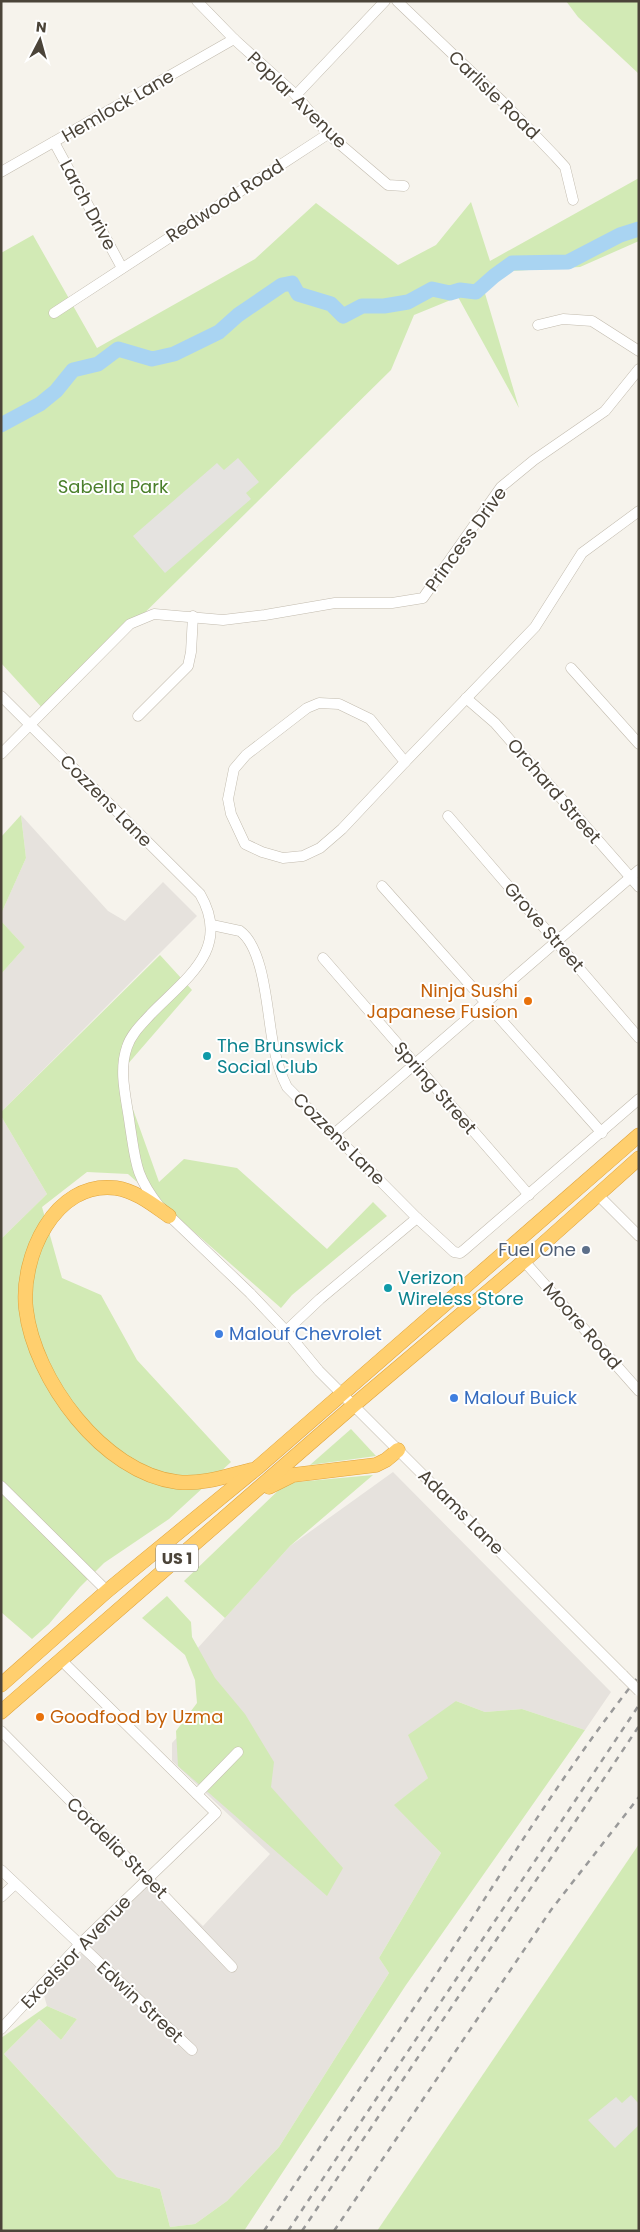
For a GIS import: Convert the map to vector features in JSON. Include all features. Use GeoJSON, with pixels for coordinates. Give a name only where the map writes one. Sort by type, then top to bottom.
{"type":"FeatureCollection","features":[{"type":"Feature","properties":{"kind":"highway","name":"US 1"},"geometry":{"type":"LineString","coordinates":[[1,1685],[107,1592],[257,1468],[637,1136]]}},
{"type":"Feature","properties":{"kind":"highway","name":"US 1"},"geometry":{"type":"LineString","coordinates":[[1,1712],[354,1405],[524,1261],[639,1158]]}},
{"type":"Feature","properties":{"kind":"highway"},"geometry":{"type":"LineString","coordinates":[[169,1216],[135,1194],[117,1188],[103,1188],[86,1192],[64,1205],[51,1219],[41,1235],[27,1272],[26,1308],[34,1342],[47,1372],[71,1410],[100,1442],[133,1465],[160,1478],[184,1482],[209,1481],[257,1468]]}},
{"type":"Feature","properties":{"kind":"highway"},"geometry":{"type":"LineString","coordinates":[[246,1499],[288,1477],[376,1465],[386,1460],[398,1450]]}},
{"type":"Feature","properties":{"kind":"street","name":"Poplar Avenue"},"geometry":{"type":"LineString","coordinates":[[197,1],[234,40],[296,95],[328,134],[388,185],[404,186]]}},
{"type":"Feature","properties":{"kind":"street"},"geometry":{"type":"LineString","coordinates":[[296,95],[385,1]]}},
{"type":"Feature","properties":{"kind":"street","name":"Carlisle Road"},"geometry":{"type":"LineString","coordinates":[[397,1],[506,105],[565,167],[573,200]]}},
{"type":"Feature","properties":{"kind":"street","name":"Hemlock Lane"},"geometry":{"type":"LineString","coordinates":[[1,172],[234,40]]}},
{"type":"Feature","properties":{"kind":"street","name":"Redwood Road"},"geometry":{"type":"LineString","coordinates":[[54,313],[328,134]]}},
{"type":"Feature","properties":{"kind":"street","name":"Larch Drive"},"geometry":{"type":"LineString","coordinates":[[54,142],[122,268]]}},
{"type":"Feature","properties":{"kind":"street"},"geometry":{"type":"LineString","coordinates":[[538,325],[562,319],[592,321],[639,351]]}},
{"type":"Feature","properties":{"kind":"street","name":"Princess Drive"},"geometry":{"type":"LineString","coordinates":[[193,616],[223,620],[265,615],[335,602],[392,603],[423,598],[501,487],[534,460],[605,411],[639,369]]}},
{"type":"Feature","properties":{"kind":"street"},"geometry":{"type":"LineString","coordinates":[[405,762],[370,719],[339,704],[319,703],[307,708],[262,742],[246,755],[234,769],[228,799],[231,814],[245,844],[262,852],[283,858],[303,856],[320,848],[342,829],[535,627],[582,553],[639,511]]}},
{"type":"Feature","properties":{"kind":"street"},"geometry":{"type":"LineString","coordinates":[[1,754],[130,624],[154,614],[193,616],[191,652],[188,666],[138,716]]}},
{"type":"Feature","properties":{"kind":"street"},"geometry":{"type":"LineString","coordinates":[[571,668],[639,744]]}},
{"type":"Feature","properties":{"kind":"street","name":"Cozzens Lane"},"geometry":{"type":"LineString","coordinates":[[1,696],[200,894],[208,910],[212,925],[240,931],[252,944],[267,1004],[273,1044],[281,1076],[287,1087],[451,1250],[460,1253],[602,1133],[639,1099]]}},
{"type":"Feature","properties":{"kind":"street","name":"Orchard Street"},"geometry":{"type":"LineString","coordinates":[[466,698],[495,723],[639,887]]}},
{"type":"Feature","properties":{"kind":"street","name":"Grove Street"},"geometry":{"type":"LineString","coordinates":[[448,816],[639,1038]]}},
{"type":"Feature","properties":{"kind":"street"},"geometry":{"type":"LineString","coordinates":[[334,1134],[639,870]]}},
{"type":"Feature","properties":{"kind":"street"},"geometry":{"type":"LineString","coordinates":[[382,886],[602,1133]]}},
{"type":"Feature","properties":{"kind":"street","name":"Adams Lane"},"geometry":{"type":"LineString","coordinates":[[212,925],[210,943],[202,961],[136,1030],[127,1046],[124,1059],[124,1087],[137,1170],[152,1197],[286,1331],[319,1371],[639,1691]]}},
{"type":"Feature","properties":{"kind":"street","name":"Spring Street"},"geometry":{"type":"LineString","coordinates":[[323,958],[529,1195]]}},
{"type":"Feature","properties":{"kind":"street"},"geometry":{"type":"LineString","coordinates":[[597,1194],[639,1236]]}},
{"type":"Feature","properties":{"kind":"street"},"geometry":{"type":"LineString","coordinates":[[286,1331],[320,1299],[417,1218]]}},
{"type":"Feature","properties":{"kind":"street","name":"Moore Road"},"geometry":{"type":"LineString","coordinates":[[524,1261],[639,1390]]}},
{"type":"Feature","properties":{"kind":"street"},"geometry":{"type":"LineString","coordinates":[[1,1486],[107,1592]]}},
{"type":"Feature","properties":{"kind":"street"},"geometry":{"type":"LineString","coordinates":[[61,1660],[197,1794],[238,1752]]}},
{"type":"Feature","properties":{"kind":"street","name":"Cordelia Street"},"geometry":{"type":"LineString","coordinates":[[1,1731],[148,1878],[232,1967]]}},
{"type":"Feature","properties":{"kind":"street","name":"Excelsior Avenue"},"geometry":{"type":"LineString","coordinates":[[1,2029],[79,1945],[216,1812],[197,1794]]}},
{"type":"Feature","properties":{"kind":"street","name":"Edwin Street"},"geometry":{"type":"LineString","coordinates":[[1,1870],[192,2050]]}},
{"type":"Feature","properties":{"kind":"street"},"geometry":{"type":"LineString","coordinates":[[1,1897],[15,1884]]}},
{"type":"Feature","properties":{"kind":"shaded area"},"geometry":{"type":"Polygon","coordinates":[[[238,458],[259,482],[246,493],[251,499],[165,573],[133,536],[217,463],[224,470],[238,458]]]}},
{"type":"Feature","properties":{"kind":"shaded area"},"geometry":{"type":"Polygon","coordinates":[[[21,815],[108,911],[125,921],[163,882],[197,916],[1,1112],[1,974],[25,947],[1,921],[1,914],[26,858],[21,815]]]}},
{"type":"Feature","properties":{"kind":"shaded area"},"geometry":{"type":"Polygon","coordinates":[[[1,1116],[47,1194],[1,1239],[1,1116]]]}},
{"type":"Feature","properties":{"kind":"shaded area"},"geometry":{"type":"Polygon","coordinates":[[[393,1472],[611,1692],[585,1730],[522,1709],[485,1712],[456,1701],[428,1778],[395,1805],[441,1853],[379,1958],[389,1973],[279,2147],[227,2201],[195,2224],[170,2227],[160,2189],[117,2177],[4,2054],[39,2019],[61,2040],[77,2019],[47,2006],[43,1992],[153,1880],[203,1926],[270,1854],[172,1761],[172,1743],[217,1694],[196,1650],[290,1546],[393,1472]]]}},
{"type":"Feature","properties":{"kind":"shaded area"},"geometry":{"type":"Polygon","coordinates":[[[631,2095],[639,2104],[639,2125],[615,2148],[588,2120],[616,2097],[622,2103],[631,2095]]]}},
{"type":"Feature","properties":{"kind":"green space"},"geometry":{"type":"Polygon","coordinates":[[[566,1],[639,1],[639,74],[578,17],[566,1]]]}},
{"type":"Feature","properties":{"kind":"green space","name":"Sabella Park"},"geometry":{"type":"Polygon","coordinates":[[[639,178],[639,241],[580,267],[512,271],[484,290],[519,408],[458,297],[414,315],[391,370],[45,711],[1,663],[1,253],[33,235],[97,348],[255,259],[316,203],[398,265],[436,245],[471,202],[490,261],[639,178]]]}},
{"type":"Feature","properties":{"kind":"green space"},"geometry":{"type":"Polygon","coordinates":[[[21,815],[26,858],[1,914],[1,837],[21,815]]]}},
{"type":"Feature","properties":{"kind":"green space"},"geometry":{"type":"Polygon","coordinates":[[[1,921],[25,947],[1,974],[1,921]]]}},
{"type":"Feature","properties":{"kind":"green space"},"geometry":{"type":"Polygon","coordinates":[[[160,955],[192,990],[120,1073],[159,1182],[184,1159],[237,1168],[327,1249],[373,1202],[387,1216],[292,1295],[281,1308],[128,1174],[87,1172],[42,1207],[62,1278],[101,1295],[137,1360],[231,1462],[169,1519],[104,1563],[80,1587],[49,1624],[32,1639],[1,1612],[1,1239],[47,1194],[1,1116],[1,1112],[160,955]]]}},
{"type":"Feature","properties":{"kind":"green space"},"geometry":{"type":"Polygon","coordinates":[[[351,1429],[376,1456],[310,1465],[351,1429]]]}},
{"type":"Feature","properties":{"kind":"green space"},"geometry":{"type":"Polygon","coordinates":[[[373,1475],[290,1546],[225,1618],[184,1581],[286,1483],[373,1475]]]}},
{"type":"Feature","properties":{"kind":"green space"},"geometry":{"type":"Polygon","coordinates":[[[167,1596],[191,1622],[192,1637],[215,1678],[245,1714],[274,1762],[271,1787],[343,1868],[327,1896],[178,1766],[176,1731],[197,1703],[195,1680],[185,1655],[142,1618],[167,1596]]]}},
{"type":"Feature","properties":{"kind":"green space"},"geometry":{"type":"Polygon","coordinates":[[[456,1701],[485,1712],[522,1709],[585,1730],[406,1985],[244,2231],[1,2231],[1,2038],[47,2006],[77,2019],[61,2040],[39,2019],[4,2054],[117,2177],[160,2189],[170,2227],[195,2224],[227,2201],[279,2147],[389,1973],[379,1958],[441,1853],[394,1805],[428,1778],[408,1735],[456,1701]]]}},
{"type":"Feature","properties":{"kind":"green space"},"geometry":{"type":"Polygon","coordinates":[[[639,1844],[639,2231],[377,2231],[639,1844]]]}},
{"type":"Feature","properties":{"kind":"waterway"},"geometry":{"type":"LineString","coordinates":[[1,425],[40,404],[56,391],[73,370],[98,364],[118,349],[152,359],[174,354],[219,332],[238,315],[282,285],[292,283],[298,294],[331,304],[343,316],[362,306],[384,306],[408,302],[432,289],[450,293],[460,290],[476,292],[512,263],[568,262],[620,235],[639,229]]}},
{"type":"Feature","properties":{"kind":"railway"},"geometry":{"type":"LineString","coordinates":[[264,2231],[416,2005],[559,1785],[639,1676]]}},
{"type":"Feature","properties":{"kind":"railway"},"geometry":{"type":"LineString","coordinates":[[288,2231],[639,1705]]}},
{"type":"Feature","properties":{"kind":"railway"},"geometry":{"type":"LineString","coordinates":[[302,2231],[639,1726]]}},
{"type":"Feature","properties":{"kind":"railway"},"geometry":{"type":"LineString","coordinates":[[334,2231],[551,1910],[639,1797]]}},
{"type":"Feature","properties":{"kind":"place","name":"Ninja Sushi Japanese Fusion"},"geometry":{"type":"Point","coordinates":[528,1001]}},
{"type":"Feature","properties":{"kind":"place","name":"The Brunswick Social Club"},"geometry":{"type":"Point","coordinates":[207,1056]}},
{"type":"Feature","properties":{"kind":"place","name":"Fuel One"},"geometry":{"type":"Point","coordinates":[586,1250]}},
{"type":"Feature","properties":{"kind":"place","name":"Verizon Wireless Store"},"geometry":{"type":"Point","coordinates":[388,1288]}},
{"type":"Feature","properties":{"kind":"place","name":"Malouf Chevrolet"},"geometry":{"type":"Point","coordinates":[219,1334]}},
{"type":"Feature","properties":{"kind":"place","name":"Malouf Buick"},"geometry":{"type":"Point","coordinates":[454,1398]}},
{"type":"Feature","properties":{"kind":"place","name":"Goodfood by Uzma"},"geometry":{"type":"Point","coordinates":[40,1717]}}]}
